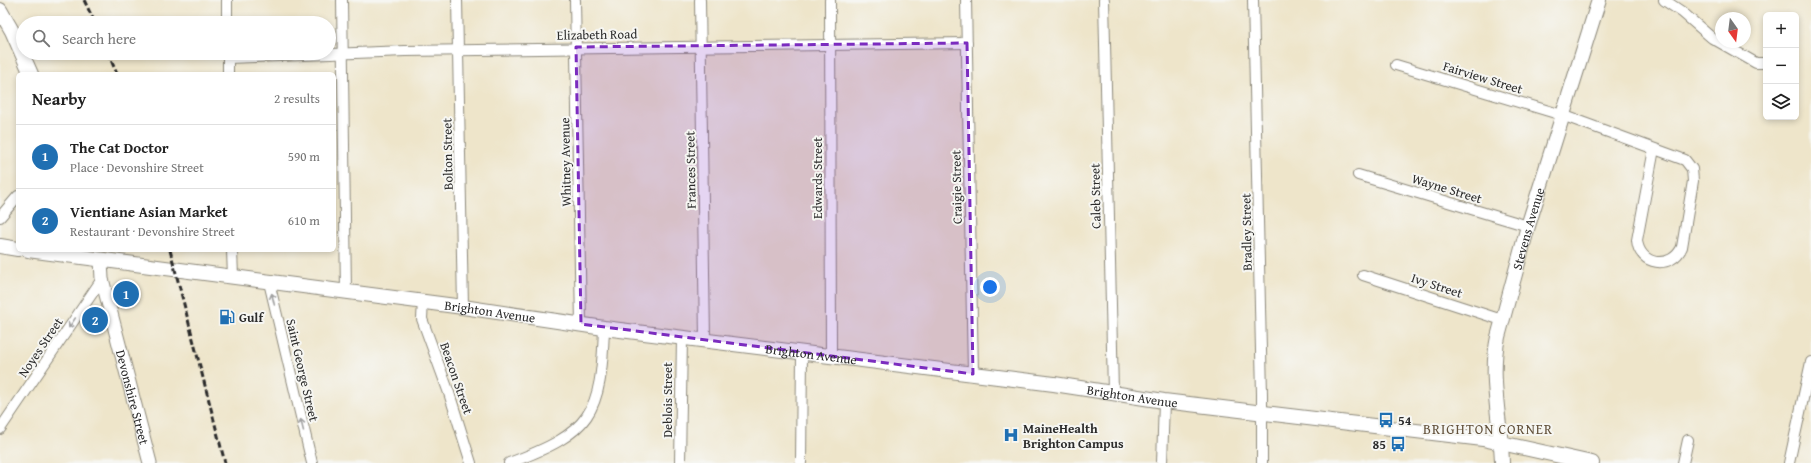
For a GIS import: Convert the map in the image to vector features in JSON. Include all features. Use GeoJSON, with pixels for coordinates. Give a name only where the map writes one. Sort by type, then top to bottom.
{"type":"FeatureCollection","features":[{"type":"Feature","properties":{"kind":"main road","name":"Stevens Avenue"},"geometry":{"type":"LineString","coordinates":[[1502,463],[1495,379],[1495,353],[1502,320],[1528,226],[1599,0]]}},
{"type":"Feature","properties":{"kind":"main road"},"geometry":{"type":"LineString","coordinates":[[0,10],[16,41]]}},
{"type":"Feature","properties":{"kind":"main road"},"geometry":{"type":"LineString","coordinates":[[25,60],[30,72]]}},
{"type":"Feature","properties":{"kind":"main road"},"geometry":{"type":"LineString","coordinates":[[0,246],[16,249]]}},
{"type":"Feature","properties":{"kind":"main road","name":"Brighton Avenue"},"geometry":{"type":"LineString","coordinates":[[57,252],[100,255],[233,277],[463,307],[604,328],[1112,392],[1164,401],[1501,442],[1592,463]]}},
{"type":"Feature","properties":{"kind":"street"},"geometry":{"type":"LineString","coordinates":[[227,0],[227,16]]}},
{"type":"Feature","properties":{"kind":"street"},"geometry":{"type":"LineString","coordinates":[[342,0],[346,292]]}},
{"type":"Feature","properties":{"kind":"street","name":"Bolton Street"},"geometry":{"type":"LineString","coordinates":[[457,0],[463,307]]}},
{"type":"Feature","properties":{"kind":"street","name":"Whitney Avenue"},"geometry":{"type":"LineString","coordinates":[[575,0],[581,324]]}},
{"type":"Feature","properties":{"kind":"street","name":"Frances Street"},"geometry":{"type":"LineString","coordinates":[[700,0],[705,340]]}},
{"type":"Feature","properties":{"kind":"street","name":"Edwards Street"},"geometry":{"type":"LineString","coordinates":[[830,0],[830,356]]}},
{"type":"Feature","properties":{"kind":"street","name":"Craigie Street"},"geometry":{"type":"LineString","coordinates":[[966,0],[973,374]]}},
{"type":"Feature","properties":{"kind":"street","name":"Caleb Street"},"geometry":{"type":"LineString","coordinates":[[1104,0],[1112,392]]}},
{"type":"Feature","properties":{"kind":"street","name":"Bradley Street"},"geometry":{"type":"LineString","coordinates":[[1253,0],[1263,413],[1262,463]]}},
{"type":"Feature","properties":{"kind":"street"},"geometry":{"type":"LineString","coordinates":[[1664,0],[1682,12],[1712,38],[1756,64],[1763,63]]}},
{"type":"Feature","properties":{"kind":"street","name":"Elizabeth Road"},"geometry":{"type":"LineString","coordinates":[[336,53],[576,47],[967,43]]}},
{"type":"Feature","properties":{"kind":"street"},"geometry":{"type":"LineString","coordinates":[[228,60],[228,72]]}},
{"type":"Feature","properties":{"kind":"street","name":"Fairview Street"},"geometry":{"type":"LineString","coordinates":[[1396,65],[1562,115],[1682,158],[1690,166],[1694,177],[1682,247],[1673,259],[1662,263],[1655,262],[1644,257],[1640,251],[1637,240],[1654,149]]}},
{"type":"Feature","properties":{"kind":"street","name":"Wayne Street"},"geometry":{"type":"LineString","coordinates":[[1358,175],[1528,226]]}},
{"type":"Feature","properties":{"kind":"street"},"geometry":{"type":"LineString","coordinates":[[0,217],[16,198]]}},
{"type":"Feature","properties":{"kind":"street"},"geometry":{"type":"LineString","coordinates":[[232,252],[233,277]]}},
{"type":"Feature","properties":{"kind":"street","name":"Devonshire Street"},"geometry":{"type":"LineString","coordinates":[[100,255],[102,279],[150,463]]}},
{"type":"Feature","properties":{"kind":"street","name":"Ivy Street"},"geometry":{"type":"LineString","coordinates":[[1363,276],[1502,320]]}},
{"type":"Feature","properties":{"kind":"street","name":"Noyes Street"},"geometry":{"type":"LineString","coordinates":[[0,430],[102,279]]}},
{"type":"Feature","properties":{"kind":"street","name":"Saint George Street"},"geometry":{"type":"LineString","coordinates":[[269,282],[312,463]]}},
{"type":"Feature","properties":{"kind":"street","name":"Beacon Street"},"geometry":{"type":"LineString","coordinates":[[423,302],[422,319],[449,393],[472,463]]}},
{"type":"Feature","properties":{"kind":"street"},"geometry":{"type":"LineString","coordinates":[[509,463],[531,455],[562,440],[577,429],[589,415],[597,397],[602,376],[604,328]]}},
{"type":"Feature","properties":{"kind":"street","name":"Deblois Street"},"geometry":{"type":"LineString","coordinates":[[680,463],[682,338]]}},
{"type":"Feature","properties":{"kind":"street"},"geometry":{"type":"LineString","coordinates":[[801,463],[802,353]]}},
{"type":"Feature","properties":{"kind":"street"},"geometry":{"type":"LineString","coordinates":[[1789,463],[1811,362]]}},
{"type":"Feature","properties":{"kind":"street"},"geometry":{"type":"LineString","coordinates":[[1162,463],[1164,401]]}},
{"type":"Feature","properties":{"kind":"street"},"geometry":{"type":"LineString","coordinates":[[1682,463],[1688,440]]}},
{"type":"Feature","properties":{"kind":"highlighted area"},"geometry":{"type":"Polygon","coordinates":[[[967,43],[973,374],[581,324],[576,47],[967,43]]]}},
{"type":"Feature","properties":{"kind":"railway"},"geometry":{"type":"LineString","coordinates":[[84,0],[92,16]]}},
{"type":"Feature","properties":{"kind":"railway"},"geometry":{"type":"LineString","coordinates":[[111,60],[116,72]]}},
{"type":"Feature","properties":{"kind":"railway"},"geometry":{"type":"LineString","coordinates":[[171,252],[225,463]]}},
{"type":"Feature","properties":{"kind":"place","name":"The Cat Doctor"},"geometry":{"type":"Point","coordinates":[126,294]}},
{"type":"Feature","properties":{"kind":"place","name":"Gulf"},"geometry":{"type":"Point","coordinates":[227,317]}},
{"type":"Feature","properties":{"kind":"place","name":"Vientiane Asian Market"},"geometry":{"type":"Point","coordinates":[95,320]}},
{"type":"Feature","properties":{"kind":"place","name":"54"},"geometry":{"type":"Point","coordinates":[1386,420]}},
{"type":"Feature","properties":{"kind":"place","name":"MaineHealth Brighton Campus"},"geometry":{"type":"Point","coordinates":[1011,435]}},
{"type":"Feature","properties":{"kind":"place","name":"85"},"geometry":{"type":"Point","coordinates":[1398,444]}},
{"type":"Feature","properties":{"kind":"district","name":"BRIGHTON CORNER"},"geometry":{"type":"Point","coordinates":[1488,429]}}]}
